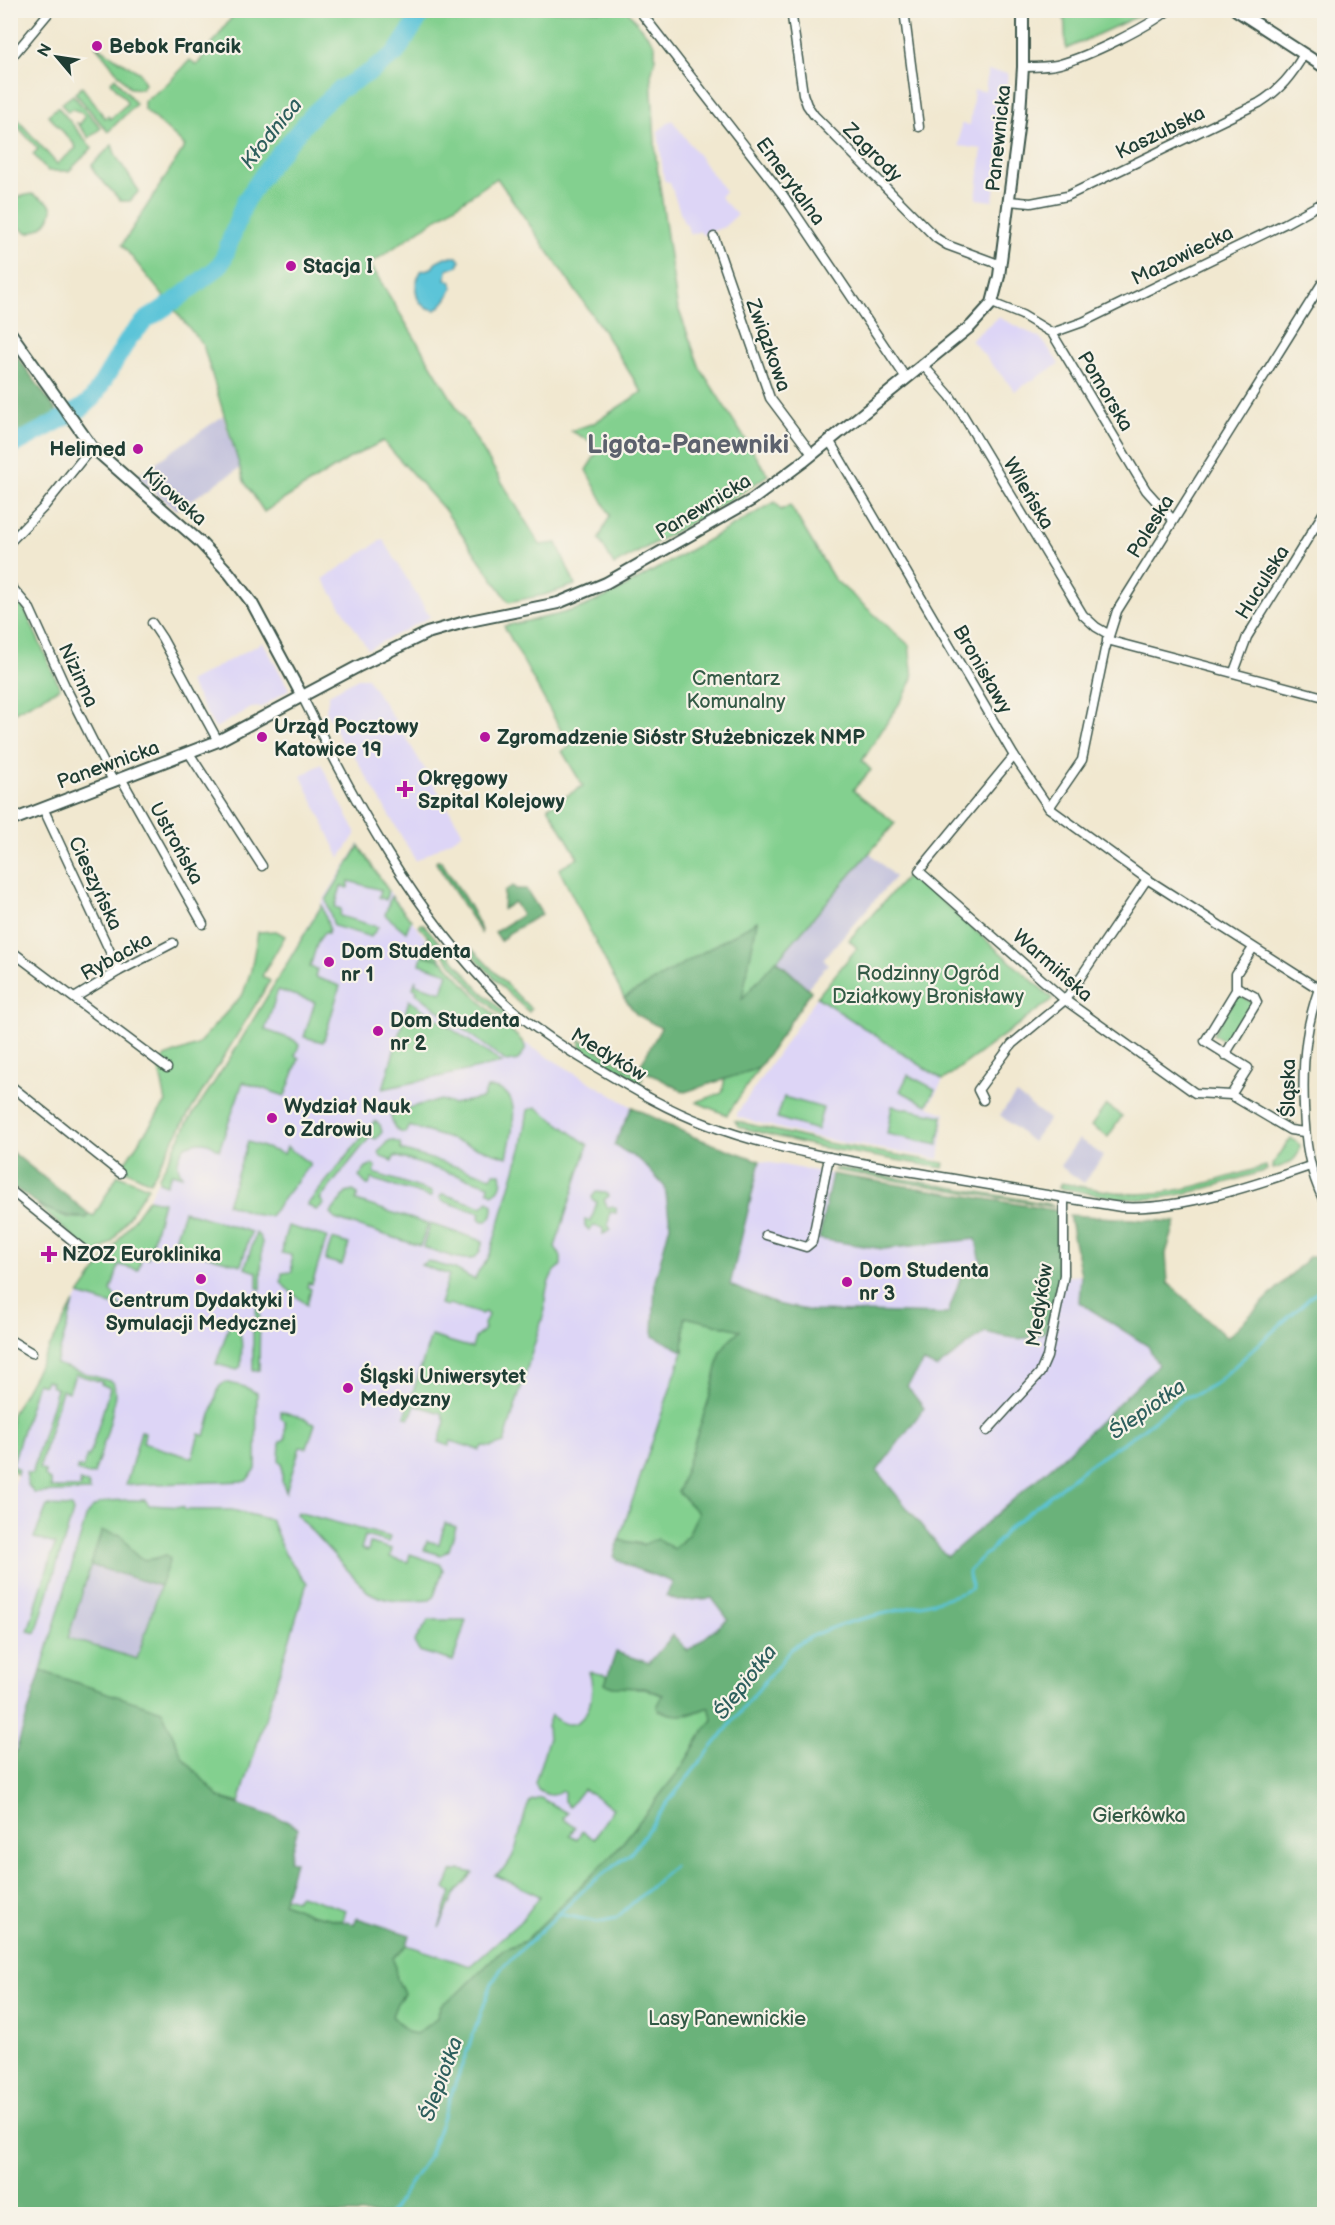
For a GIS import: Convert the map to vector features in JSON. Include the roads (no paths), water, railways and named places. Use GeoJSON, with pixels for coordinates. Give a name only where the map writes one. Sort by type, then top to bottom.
{"type":"FeatureCollection","features":[{"type":"Feature","properties":{"kind":"street"},"geometry":{"type":"LineString","coordinates":[[10,59],[51,10]]}},
{"type":"Feature","properties":{"kind":"street","name":"Emerytalna"},"geometry":{"type":"LineString","coordinates":[[639,10],[783,195],[906,378]]}},
{"type":"Feature","properties":{"kind":"street","name":"Zagrody"},"geometry":{"type":"LineString","coordinates":[[791,10],[803,94],[814,116],[936,238],[947,245],[1001,265]]}},
{"type":"Feature","properties":{"kind":"street"},"geometry":{"type":"LineString","coordinates":[[904,10],[919,127]]}},
{"type":"Feature","properties":{"kind":"street","name":"Panewnicka"},"geometry":{"type":"LineString","coordinates":[[10,821],[219,741],[427,633],[465,622],[552,604],[591,591],[733,512],[776,483],[979,319],[992,303],[1001,265],[1020,113],[1023,10]]}},
{"type":"Feature","properties":{"kind":"street"},"geometry":{"type":"LineString","coordinates":[[1023,67],[1059,64],[1077,58],[1135,30],[1169,10]]}},
{"type":"Feature","properties":{"kind":"street"},"geometry":{"type":"LineString","coordinates":[[1236,10],[1324,67]]}},
{"type":"Feature","properties":{"kind":"street","name":"Kaszubska"},"geometry":{"type":"LineString","coordinates":[[1009,201],[1031,203],[1067,196],[1259,103],[1274,94],[1287,81],[1304,54]]}},
{"type":"Feature","properties":{"kind":"street","name":"Mazowiecka"},"geometry":{"type":"LineString","coordinates":[[1052,333],[1083,322],[1284,224],[1324,202]]}},
{"type":"Feature","properties":{"kind":"street","name":"Związkowa"},"geometry":{"type":"LineString","coordinates":[[714,237],[770,398],[812,454]]}},
{"type":"Feature","properties":{"kind":"street","name":"Poleska"},"geometry":{"type":"LineString","coordinates":[[1049,808],[1082,760],[1108,637],[1117,611],[1324,280]]}},
{"type":"Feature","properties":{"kind":"street","name":"Pomorska"},"geometry":{"type":"LineString","coordinates":[[992,303],[1022,315],[1052,333],[1146,490],[1173,520]]}},
{"type":"Feature","properties":{"kind":"street","name":"Kijowska"},"geometry":{"type":"LineString","coordinates":[[10,332],[92,447],[200,542],[229,573],[252,603],[302,696]]}},
{"type":"Feature","properties":{"kind":"street","name":"Wileńska"},"geometry":{"type":"LineString","coordinates":[[923,365],[963,415],[1083,615],[1108,637],[1324,696]]}},
{"type":"Feature","properties":{"kind":"street","name":"Bronisławy"},"geometry":{"type":"LineString","coordinates":[[829,440],[1014,756],[1049,808],[1147,879],[1319,989]]}},
{"type":"Feature","properties":{"kind":"street"},"geometry":{"type":"LineString","coordinates":[[10,542],[43,508],[92,447]]}},
{"type":"Feature","properties":{"kind":"street","name":"Huculska"},"geometry":{"type":"LineString","coordinates":[[1234,672],[1247,637],[1324,512]]}},
{"type":"Feature","properties":{"kind":"street","name":"Nizinna"},"geometry":{"type":"LineString","coordinates":[[10,585],[30,609],[65,686],[117,780]]}},
{"type":"Feature","properties":{"kind":"street"},"geometry":{"type":"LineString","coordinates":[[152,624],[219,741]]}},
{"type":"Feature","properties":{"kind":"street","name":"Medyków"},"geometry":{"type":"LineString","coordinates":[[302,696],[354,798],[400,876],[430,918],[498,996],[525,1021],[573,1053],[631,1088],[697,1121],[752,1140],[829,1157],[1121,1207],[1157,1206],[1202,1198],[1310,1166]]}},
{"type":"Feature","properties":{"kind":"street"},"geometry":{"type":"LineString","coordinates":[[189,753],[262,866]]}},
{"type":"Feature","properties":{"kind":"street","name":"Warmińska"},"geometry":{"type":"LineString","coordinates":[[1014,756],[919,871],[1065,1000],[1195,1093],[1231,1095],[1290,1130],[1304,1132]]}},
{"type":"Feature","properties":{"kind":"street","name":"Ustrońska"},"geometry":{"type":"LineString","coordinates":[[117,780],[203,924]]}},
{"type":"Feature","properties":{"kind":"street","name":"Cieszyńska"},"geometry":{"type":"LineString","coordinates":[[43,808],[119,971]]}},
{"type":"Feature","properties":{"kind":"street"},"geometry":{"type":"LineString","coordinates":[[983,1100],[978,1090],[1002,1055],[1065,1000],[1147,879]]}},
{"type":"Feature","properties":{"kind":"street","name":"Rybacka"},"geometry":{"type":"LineString","coordinates":[[76,998],[119,971],[173,943]]}},
{"type":"Feature","properties":{"kind":"street"},"geometry":{"type":"LineString","coordinates":[[1231,1095],[1248,1068],[1205,1041],[1237,987],[1236,974],[1252,948]]}},
{"type":"Feature","properties":{"kind":"street"},"geometry":{"type":"LineString","coordinates":[[10,950],[167,1068]]}},
{"type":"Feature","properties":{"kind":"street","name":"Śląska"},"geometry":{"type":"LineString","coordinates":[[1324,975],[1306,1039],[1303,1062],[1304,1132],[1310,1166],[1324,1202]]}},
{"type":"Feature","properties":{"kind":"street"},"geometry":{"type":"LineString","coordinates":[[1226,1055],[1257,1002],[1254,996],[1237,987]]}},
{"type":"Feature","properties":{"kind":"street"},"geometry":{"type":"LineString","coordinates":[[10,1085],[120,1173]]}},
{"type":"Feature","properties":{"kind":"street"},"geometry":{"type":"LineString","coordinates":[[766,1235],[806,1247],[812,1242],[829,1157]]}},
{"type":"Feature","properties":{"kind":"street"},"geometry":{"type":"LineString","coordinates":[[10,1190],[84,1250]]}},
{"type":"Feature","properties":{"kind":"street","name":"Medyków"},"geometry":{"type":"LineString","coordinates":[[987,1431],[1040,1373],[1047,1357],[1064,1275],[1064,1197]]}},
{"type":"Feature","properties":{"kind":"street"},"geometry":{"type":"LineString","coordinates":[[10,1340],[33,1353]]}},
{"type":"Feature","properties":{"kind":"water"},"geometry":{"type":"Polygon","coordinates":[[[445,257],[457,257],[460,261],[458,266],[447,270],[446,279],[453,287],[446,300],[436,310],[419,301],[416,284],[421,271],[432,268],[437,261],[445,257]]]}},
{"type":"Feature","properties":{"kind":"waterway","name":"Kłodnica"},"geometry":{"type":"LineString","coordinates":[[175,301],[217,268],[223,260],[245,201],[269,166],[314,113],[339,90],[396,53],[424,10]]}},
{"type":"Feature","properties":{"kind":"waterway","name":"Kłodnica"},"geometry":{"type":"LineString","coordinates":[[10,447],[82,408],[93,398],[129,338],[146,320],[167,306]]}},
{"type":"Feature","properties":{"kind":"waterway","name":"Ślepiotka"},"geometry":{"type":"LineString","coordinates":[[390,2214],[429,2155],[492,1983],[501,1969],[589,1885],[631,1853],[668,1802],[791,1649],[831,1628],[927,1604],[971,1589],[968,1572],[984,1555],[990,1552],[1006,1530],[1089,1465],[1139,1432],[1183,1398],[1216,1383],[1324,1285]]}},
{"type":"Feature","properties":{"kind":"waterway"},"geometry":{"type":"LineString","coordinates":[[559,1914],[598,1922],[616,1918],[674,1866]]}},
{"type":"Feature","properties":{"kind":"place","name":"Bebok Francik"},"geometry":{"type":"Point","coordinates":[97,46]}},
{"type":"Feature","properties":{"kind":"place","name":"Stacja I"},"geometry":{"type":"Point","coordinates":[291,266]}},
{"type":"Feature","properties":{"kind":"place","name":"Helimed"},"geometry":{"type":"Point","coordinates":[138,449]}},
{"type":"Feature","properties":{"kind":"place","name":"Urząd Pocztowy Katowice 19"},"geometry":{"type":"Point","coordinates":[262,737]}},
{"type":"Feature","properties":{"kind":"place","name":"Zgromadzenie Sióstr Służebniczek NMP"},"geometry":{"type":"Point","coordinates":[485,737]}},
{"type":"Feature","properties":{"kind":"place","name":"Okręgowy Szpital Kolejowy"},"geometry":{"type":"Point","coordinates":[405,789]}},
{"type":"Feature","properties":{"kind":"place","name":"Dom Studenta nr 1"},"geometry":{"type":"Point","coordinates":[329,962]}},
{"type":"Feature","properties":{"kind":"place","name":"Dom Studenta nr 2"},"geometry":{"type":"Point","coordinates":[378,1031]}},
{"type":"Feature","properties":{"kind":"place","name":"Wydział Nauk o Zdrowiu"},"geometry":{"type":"Point","coordinates":[272,1118]}},
{"type":"Feature","properties":{"kind":"place","name":"NZOZ Euroklinika"},"geometry":{"type":"Point","coordinates":[49,1254]}},
{"type":"Feature","properties":{"kind":"place","name":"Centrum Dydaktyki i Symulacji Medycznej"},"geometry":{"type":"Point","coordinates":[201,1279]}},
{"type":"Feature","properties":{"kind":"place","name":"Dom Studenta nr 3"},"geometry":{"type":"Point","coordinates":[847,1282]}},
{"type":"Feature","properties":{"kind":"place","name":"Śląski Uniwersytet Medyczny"},"geometry":{"type":"Point","coordinates":[348,1388]}},
{"type":"Feature","properties":{"kind":"district","name":"Ligota-Panewniki"},"geometry":{"type":"Point","coordinates":[688,444]}},
{"type":"Feature","properties":{"kind":"park label","name":"Cmentarz Komunalny"},"geometry":{"type":"Point","coordinates":[736,690]}},
{"type":"Feature","properties":{"kind":"park label","name":"Rodzinny Ogród Działkowy Bronisławy"},"geometry":{"type":"Point","coordinates":[928,984]}},
{"type":"Feature","properties":{"kind":"park label","name":"Gierkówka"},"geometry":{"type":"Point","coordinates":[1139,1815]}},
{"type":"Feature","properties":{"kind":"park label","name":"Lasy Panewnickie"},"geometry":{"type":"Point","coordinates":[727,2018]}}]}
